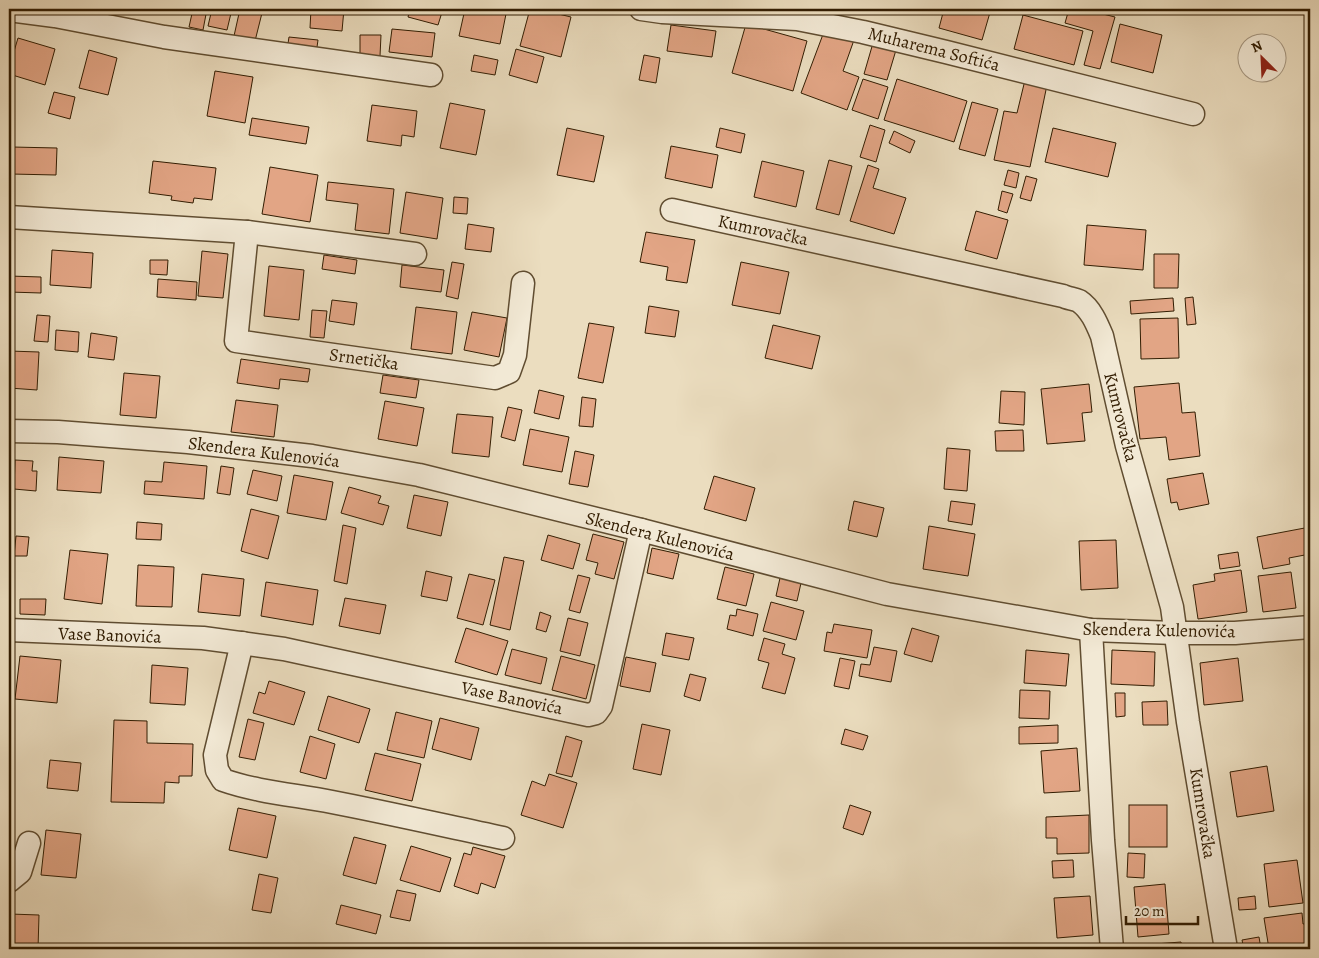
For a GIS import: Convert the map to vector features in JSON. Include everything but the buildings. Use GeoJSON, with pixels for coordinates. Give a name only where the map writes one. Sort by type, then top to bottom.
{"type":"FeatureCollection","features":[{"type":"Feature","properties":{"kind":"street","name":"Muharema Softića"},"geometry":{"type":"LineString","coordinates":[[641,9],[662,12],[797,19],[936,49],[1193,114]]}},
{"type":"Feature","properties":{"kind":"street"},"geometry":{"type":"LineString","coordinates":[[9,10],[55,16],[164,37],[431,75]]}},
{"type":"Feature","properties":{"kind":"street","name":"Kumrovačka"},"geometry":{"type":"LineString","coordinates":[[672,210],[1062,296],[1078,301],[1096,321],[1102,336],[1127,446],[1172,607],[1191,740],[1226,949]]}},
{"type":"Feature","properties":{"kind":"street"},"geometry":{"type":"LineString","coordinates":[[9,217],[247,232],[415,254]]}},
{"type":"Feature","properties":{"kind":"street","name":"Srnetička"},"geometry":{"type":"LineString","coordinates":[[247,232],[236,341],[495,378],[508,372],[515,355],[523,283]]}},
{"type":"Feature","properties":{"kind":"street","name":"Skendera Kulenovića"},"geometry":{"type":"LineString","coordinates":[[9,431],[58,432],[188,442],[312,456],[419,476],[641,530],[887,594],[1091,630],[1175,633],[1235,632],[1310,627]]}},
{"type":"Feature","properties":{"kind":"street","name":"Vase Banovića"},"geometry":{"type":"LineString","coordinates":[[9,630],[203,638],[284,649],[588,715],[596,713],[601,706],[641,530]]}},
{"type":"Feature","properties":{"kind":"street"},"geometry":{"type":"LineString","coordinates":[[1091,630],[1112,949]]}},
{"type":"Feature","properties":{"kind":"street"},"geometry":{"type":"LineString","coordinates":[[242,643],[215,755],[217,770],[223,780],[245,787],[353,806],[503,838]]}},
{"type":"Feature","properties":{"kind":"street"},"geometry":{"type":"LineString","coordinates":[[9,881],[20,872],[29,843]]}}]}
